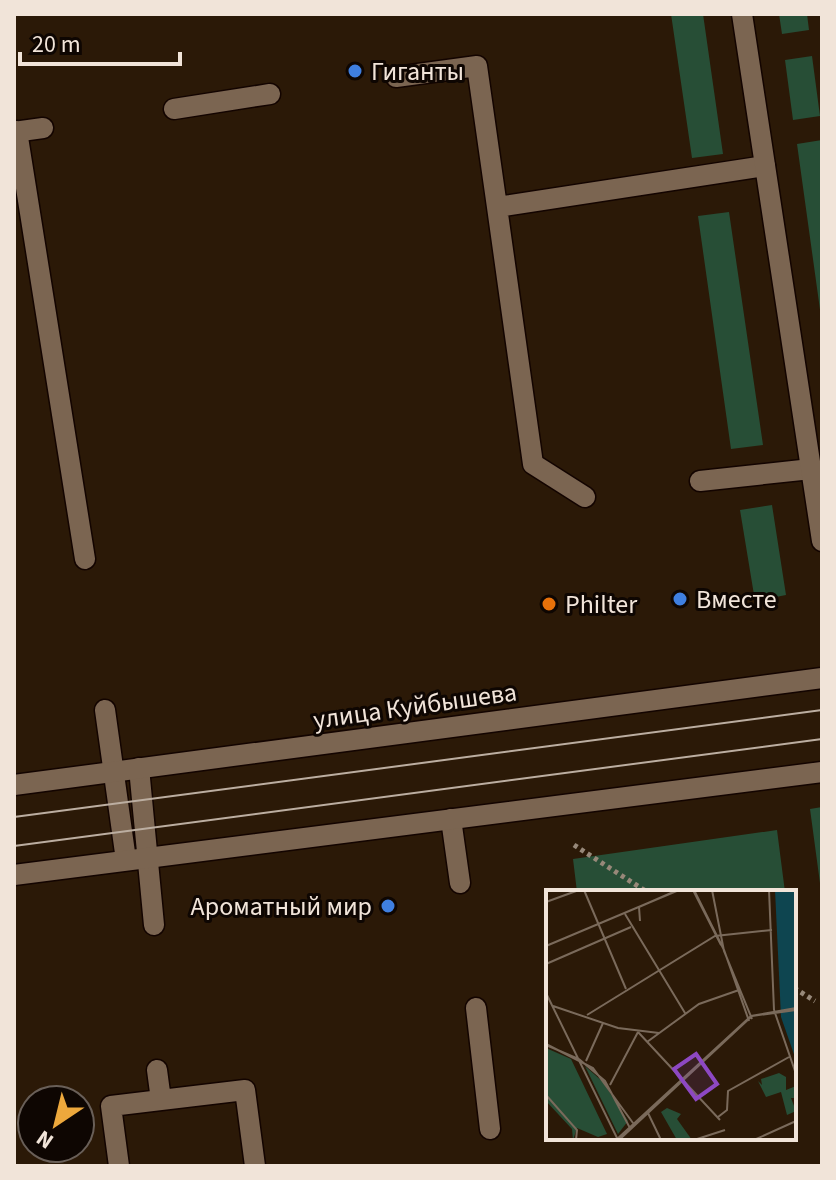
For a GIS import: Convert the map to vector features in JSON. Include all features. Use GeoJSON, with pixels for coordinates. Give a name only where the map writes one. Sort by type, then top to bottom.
{"type":"FeatureCollection","features":[{"type":"Feature","properties":{"kind":"main road"},"geometry":{"type":"LineString","coordinates":[[742,14],[815,472],[822,541]]}},
{"type":"Feature","properties":{"kind":"main road"},"geometry":{"type":"LineString","coordinates":[[396,77],[477,66],[533,464],[585,497]]}},
{"type":"Feature","properties":{"kind":"main road"},"geometry":{"type":"LineString","coordinates":[[174,109],[270,94]]}},
{"type":"Feature","properties":{"kind":"main road"},"geometry":{"type":"LineString","coordinates":[[43,128],[16,131],[85,559]]}},
{"type":"Feature","properties":{"kind":"main road"},"geometry":{"type":"LineString","coordinates":[[497,207],[765,166]]}},
{"type":"Feature","properties":{"kind":"main road"},"geometry":{"type":"LineString","coordinates":[[700,481],[815,472]]}},
{"type":"Feature","properties":{"kind":"main road","name":"улица Куйбышева"},"geometry":{"type":"LineString","coordinates":[[14,785],[822,678]]}},
{"type":"Feature","properties":{"kind":"main road"},"geometry":{"type":"LineString","coordinates":[[105,710],[126,860]]}},
{"type":"Feature","properties":{"kind":"main road"},"geometry":{"type":"LineString","coordinates":[[139,768],[154,925]]}},
{"type":"Feature","properties":{"kind":"main road"},"geometry":{"type":"LineString","coordinates":[[14,875],[822,772]]}},
{"type":"Feature","properties":{"kind":"main road"},"geometry":{"type":"LineString","coordinates":[[451,819],[460,883]]}},
{"type":"Feature","properties":{"kind":"main road"},"geometry":{"type":"LineString","coordinates":[[476,1008],[490,1129]]}},
{"type":"Feature","properties":{"kind":"main road"},"geometry":{"type":"LineString","coordinates":[[157,1070],[161,1100]]}},
{"type":"Feature","properties":{"kind":"main road"},"geometry":{"type":"LineString","coordinates":[[119,1166],[111,1106],[245,1090],[255,1166]]}},
{"type":"Feature","properties":{"kind":"path"},"geometry":{"type":"LineString","coordinates":[[574,845],[644,890]]}},
{"type":"Feature","properties":{"kind":"path"},"geometry":{"type":"LineString","coordinates":[[796,989],[815,1001]]}},
{"type":"Feature","properties":{"kind":"green space"},"geometry":{"type":"Polygon","coordinates":[[[671,14],[703,14],[723,154],[692,158],[671,14]]]}},
{"type":"Feature","properties":{"kind":"green space"},"geometry":{"type":"Polygon","coordinates":[[[779,14],[807,14],[809,30],[782,34],[779,14]]]}},
{"type":"Feature","properties":{"kind":"green space"},"geometry":{"type":"Polygon","coordinates":[[[812,56],[820,116],[793,120],[785,60],[812,56]]]}},
{"type":"Feature","properties":{"kind":"green space"},"geometry":{"type":"Polygon","coordinates":[[[822,140],[822,324],[797,144],[822,140]]]}},
{"type":"Feature","properties":{"kind":"green space"},"geometry":{"type":"Polygon","coordinates":[[[729,212],[763,445],[731,449],[698,216],[729,212]]]}},
{"type":"Feature","properties":{"kind":"green space"},"geometry":{"type":"Polygon","coordinates":[[[772,505],[786,595],[755,601],[740,510],[772,505]]]}},
{"type":"Feature","properties":{"kind":"green space"},"geometry":{"type":"Polygon","coordinates":[[[822,807],[822,898],[810,809],[822,807]]]}},
{"type":"Feature","properties":{"kind":"green space"},"geometry":{"type":"Polygon","coordinates":[[[777,830],[785,890],[577,890],[573,859],[777,830]]]}},
{"type":"Feature","properties":{"kind":"tram line"},"geometry":{"type":"LineString","coordinates":[[14,817],[822,710]]}},
{"type":"Feature","properties":{"kind":"tram line"},"geometry":{"type":"LineString","coordinates":[[14,846],[822,739]]}},
{"type":"Feature","properties":{"kind":"place","name":"Гиганты"},"geometry":{"type":"Point","coordinates":[355,71]}},
{"type":"Feature","properties":{"kind":"place","name":"Вместе"},"geometry":{"type":"Point","coordinates":[680,599]}},
{"type":"Feature","properties":{"kind":"place","name":"Philter"},"geometry":{"type":"Point","coordinates":[549,604]}},
{"type":"Feature","properties":{"kind":"place","name":"Ароматный мир"},"geometry":{"type":"Point","coordinates":[388,906]}}]}
